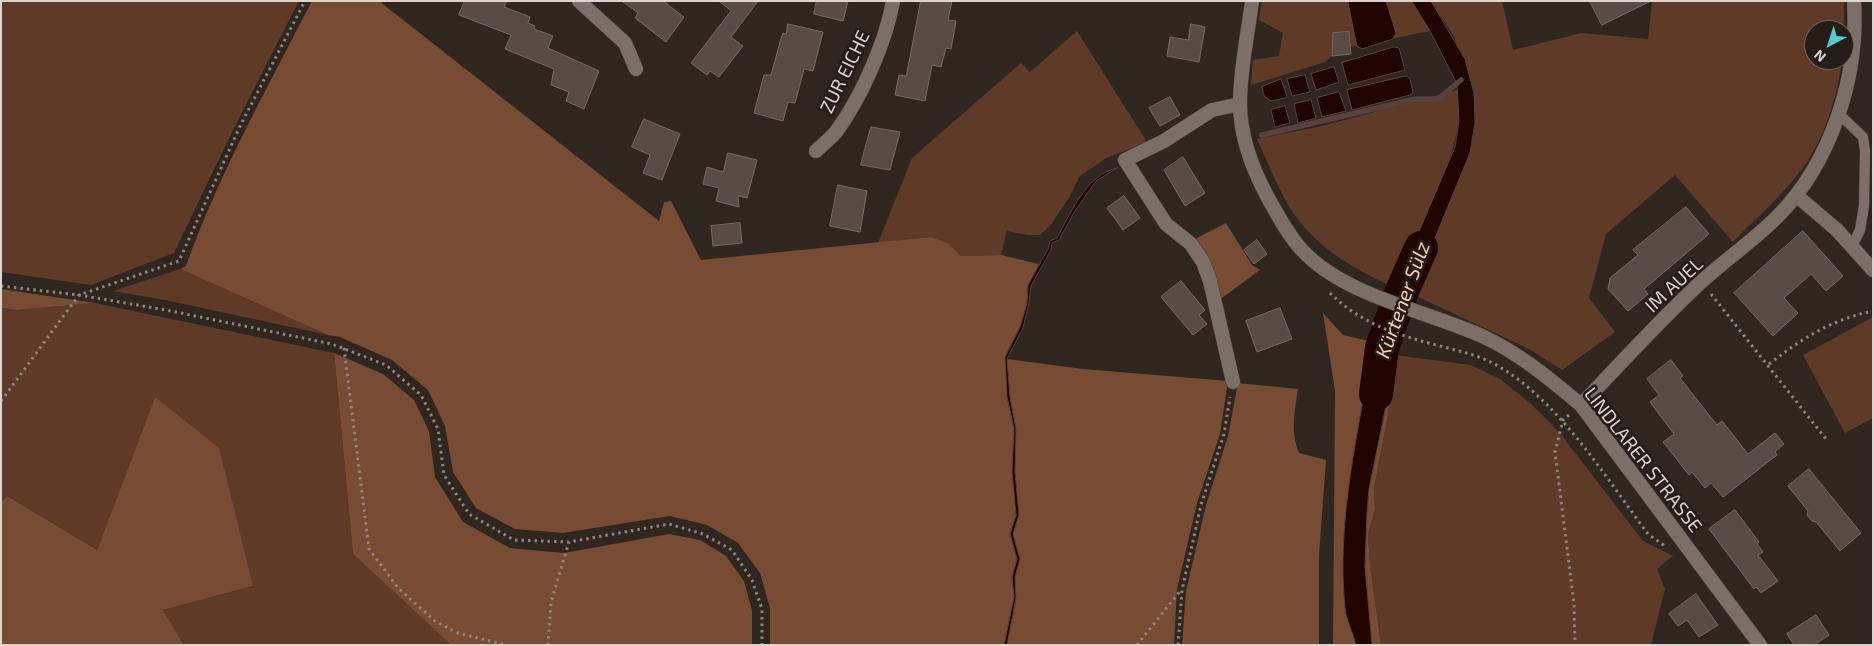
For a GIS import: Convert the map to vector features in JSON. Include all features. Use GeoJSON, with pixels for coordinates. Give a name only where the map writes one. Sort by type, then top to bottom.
{"type":"FeatureCollection","features":[{"type":"Feature","properties":{"kind":"street"},"geometry":{"type":"LineString","coordinates":[[579,1],[625,43],[636,69]]}},
{"type":"Feature","properties":{"kind":"street","name":"ZUR EICHE"},"geometry":{"type":"LineString","coordinates":[[816,151],[835,133],[862,88],[890,21],[893,1]]}},
{"type":"Feature","properties":{"kind":"street","name":"LINDLARER STRASSE"},"geometry":{"type":"LineString","coordinates":[[1252,1],[1240,104],[1246,149],[1261,185],[1279,218],[1302,251],[1336,277],[1415,311],[1482,336],[1544,373],[1581,406],[1688,546],[1760,645]]}},
{"type":"Feature","properties":{"kind":"street","name":"IM AUEL"},"geometry":{"type":"LineString","coordinates":[[1581,406],[1702,282],[1752,240],[1797,196],[1829,140],[1848,82],[1854,45],[1854,1]]}},
{"type":"Feature","properties":{"kind":"street"},"geometry":{"type":"LineString","coordinates":[[1233,382],[1210,281],[1203,262],[1191,244],[1166,224],[1125,160],[1164,142],[1212,110],[1240,104]]}},
{"type":"Feature","properties":{"kind":"street"},"geometry":{"type":"LineString","coordinates":[[1797,196],[1852,246],[1873,270]]}},
{"type":"Feature","properties":{"kind":"lane"},"geometry":{"type":"LineString","coordinates":[[1838,113],[1863,137],[1865,151],[1864,206],[1860,230],[1852,246]]}},
{"type":"Feature","properties":{"kind":"path"},"geometry":{"type":"LineString","coordinates":[[1,401],[79,295],[179,260],[241,124],[305,1]]}},
{"type":"Feature","properties":{"kind":"path"},"geometry":{"type":"LineString","coordinates":[[1702,282],[1826,439]]}},
{"type":"Feature","properties":{"kind":"path"},"geometry":{"type":"LineString","coordinates":[[1,286],[79,295],[166,310],[332,344],[386,365],[421,395],[438,429],[444,476],[468,514],[514,540],[569,542],[669,524],[703,534],[732,550],[752,580],[762,610],[762,645]]}},
{"type":"Feature","properties":{"kind":"path"},"geometry":{"type":"LineString","coordinates":[[1325,289],[1341,304],[1368,323],[1405,337],[1476,355],[1498,366],[1545,403],[1563,420],[1648,534],[1676,555],[1688,546]]}},
{"type":"Feature","properties":{"kind":"path"},"geometry":{"type":"LineString","coordinates":[[1768,364],[1818,329],[1851,315],[1873,311]]}},
{"type":"Feature","properties":{"kind":"path"},"geometry":{"type":"LineString","coordinates":[[344,348],[369,549],[399,589],[435,621],[458,633],[506,645]]}},
{"type":"Feature","properties":{"kind":"path"},"geometry":{"type":"LineString","coordinates":[[1178,645],[1182,590],[1201,505],[1224,434],[1233,382]]}},
{"type":"Feature","properties":{"kind":"path"},"geometry":{"type":"LineString","coordinates":[[1563,420],[1555,452],[1574,604],[1575,645]]}},
{"type":"Feature","properties":{"kind":"path"},"geometry":{"type":"LineString","coordinates":[[548,645],[551,602],[569,542]]}},
{"type":"Feature","properties":{"kind":"path"},"geometry":{"type":"LineString","coordinates":[[1137,645],[1182,590]]}},
{"type":"Feature","properties":{"kind":"shaded area"},"geometry":{"type":"Polygon","coordinates":[[[1,1],[299,1],[236,124],[174,253],[91,285],[1,272],[1,1]]]}},
{"type":"Feature","properties":{"kind":"shaded area"},"geometry":{"type":"Polygon","coordinates":[[[312,1],[379,1],[659,221],[664,202],[671,201],[701,260],[931,237],[948,243],[961,256],[1001,255],[1039,264],[1028,285],[1027,303],[1020,327],[1005,357],[1007,397],[1014,429],[1012,472],[1016,515],[1010,534],[1017,559],[1012,577],[1014,597],[1004,645],[770,645],[770,608],[760,573],[738,543],[707,525],[670,516],[563,533],[515,529],[476,508],[453,472],[445,426],[428,390],[392,360],[340,337],[328,335],[180,269],[186,266],[213,198],[261,99],[312,1]]]}},
{"type":"Feature","properties":{"kind":"shaded area"},"geometry":{"type":"Polygon","coordinates":[[[1262,1],[1412,1],[1430,31],[1351,47],[1349,32],[1333,33],[1332,56],[1325,62],[1251,85],[1253,60],[1279,56],[1283,33],[1259,20],[1262,1]]]}},
{"type":"Feature","properties":{"kind":"shaded area"},"geometry":{"type":"Polygon","coordinates":[[[1348,1],[1386,1],[1396,33],[1393,39],[1362,49],[1357,46],[1348,1]]]}},
{"type":"Feature","properties":{"kind":"shaded area"},"geometry":{"type":"Polygon","coordinates":[[[1412,1],[1431,1],[1465,59],[1474,93],[1475,123],[1470,153],[1412,294],[1393,287],[1400,276],[1455,147],[1459,121],[1457,84],[1430,31],[1412,1]]]}},
{"type":"Feature","properties":{"kind":"shaded area"},"geometry":{"type":"Polygon","coordinates":[[[1431,1],[1502,1],[1513,50],[1581,33],[1648,39],[1652,1],[1844,1],[1844,20],[1804,20],[1804,70],[1841,70],[1829,117],[1817,144],[1802,169],[1733,242],[1675,175],[1606,234],[1589,298],[1615,332],[1562,370],[1529,349],[1412,294],[1470,153],[1455,38],[1431,1]]]}},
{"type":"Feature","properties":{"kind":"shaded area"},"geometry":{"type":"Polygon","coordinates":[[[1077,31],[1147,142],[1106,158],[1079,177],[1070,196],[1050,226],[1040,235],[1027,235],[1007,231],[1001,255],[961,256],[948,243],[931,237],[878,243],[912,158],[1021,63],[1030,72],[1077,31]]]}},
{"type":"Feature","properties":{"kind":"shaded area"},"geometry":{"type":"Polygon","coordinates":[[[1394,47],[1399,48],[1405,70],[1348,85],[1342,63],[1394,47]]]}},
{"type":"Feature","properties":{"kind":"shaded area"},"geometry":{"type":"Polygon","coordinates":[[[1334,67],[1339,82],[1316,90],[1311,74],[1334,67]]]}},
{"type":"Feature","properties":{"kind":"shaded area"},"geometry":{"type":"Polygon","coordinates":[[[1305,75],[1310,92],[1292,96],[1287,79],[1305,75]]]}},
{"type":"Feature","properties":{"kind":"shaded area"},"geometry":{"type":"Polygon","coordinates":[[[1406,76],[1410,78],[1413,93],[1410,95],[1352,110],[1347,90],[1406,76]]]}},
{"type":"Feature","properties":{"kind":"shaded area"},"geometry":{"type":"Polygon","coordinates":[[[1281,79],[1287,96],[1271,101],[1264,96],[1262,87],[1281,79]]]}},
{"type":"Feature","properties":{"kind":"shaded area"},"geometry":{"type":"Polygon","coordinates":[[[1457,90],[1460,109],[1457,132],[1450,157],[1430,210],[1400,276],[1393,287],[1349,264],[1310,234],[1299,222],[1285,200],[1257,139],[1322,126],[1457,90]]]}},
{"type":"Feature","properties":{"kind":"shaded area"},"geometry":{"type":"Polygon","coordinates":[[[1339,92],[1346,111],[1322,117],[1317,98],[1339,92]]]}},
{"type":"Feature","properties":{"kind":"shaded area"},"geometry":{"type":"Polygon","coordinates":[[[1311,100],[1316,118],[1298,123],[1294,104],[1311,100]]]}},
{"type":"Feature","properties":{"kind":"shaded area"},"geometry":{"type":"Polygon","coordinates":[[[1285,106],[1290,123],[1275,127],[1271,110],[1285,106]]]}},
{"type":"Feature","properties":{"kind":"shaded area"},"geometry":{"type":"Polygon","coordinates":[[[1117,168],[1096,181],[1075,211],[1059,240],[1052,243],[1051,250],[1031,286],[1023,328],[1007,359],[1010,397],[1016,429],[1015,472],[1019,515],[1013,534],[1020,559],[1015,577],[1016,598],[1007,645],[1004,645],[1014,597],[1012,577],[1017,559],[1010,534],[1016,515],[1012,472],[1014,429],[1007,397],[1005,357],[1020,327],[1027,303],[1028,285],[1048,249],[1050,241],[1057,238],[1074,206],[1089,186],[1106,172],[1117,168]]]}},
{"type":"Feature","properties":{"kind":"shaded area"},"geometry":{"type":"Polygon","coordinates":[[[1226,223],[1252,265],[1260,270],[1218,301],[1193,240],[1226,223]]]}},
{"type":"Feature","properties":{"kind":"shaded area"},"geometry":{"type":"Polygon","coordinates":[[[180,269],[328,335],[165,300],[113,291],[180,269]]]}},
{"type":"Feature","properties":{"kind":"shaded area"},"geometry":{"type":"Polygon","coordinates":[[[1,289],[95,303],[17,310],[1,308],[1,289]]]}},
{"type":"Feature","properties":{"kind":"shaded area"},"geometry":{"type":"Polygon","coordinates":[[[95,303],[334,353],[353,554],[451,645],[184,645],[163,610],[253,586],[155,397],[97,550],[7,496],[1,502],[1,308],[17,310],[95,303]]]}},
{"type":"Feature","properties":{"kind":"shaded area"},"geometry":{"type":"Polygon","coordinates":[[[1323,313],[1343,335],[1373,342],[1350,475],[1344,541],[1345,608],[1356,645],[1333,645],[1335,391],[1323,313]]]}},
{"type":"Feature","properties":{"kind":"shaded area"},"geometry":{"type":"Polygon","coordinates":[[[1873,317],[1873,418],[1845,433],[1803,355],[1873,317]]]}},
{"type":"Feature","properties":{"kind":"shaded area"},"geometry":{"type":"Polygon","coordinates":[[[1373,342],[1391,354],[1385,411],[1369,489],[1367,513],[1365,567],[1372,645],[1356,645],[1345,608],[1344,541],[1350,475],[1373,342]]]}},
{"type":"Feature","properties":{"kind":"shaded area"},"geometry":{"type":"Polygon","coordinates":[[[334,353],[383,374],[414,400],[429,431],[435,477],[463,522],[510,548],[564,553],[669,534],[700,540],[726,556],[744,581],[752,610],[752,645],[451,645],[353,554],[334,353]]]}},
{"type":"Feature","properties":{"kind":"shaded area"},"geometry":{"type":"Polygon","coordinates":[[[1391,354],[1395,355],[1388,415],[1374,489],[1375,510],[1368,534],[1370,565],[1381,645],[1372,645],[1365,567],[1367,513],[1369,489],[1385,411],[1391,354]]]}},
{"type":"Feature","properties":{"kind":"shaded area"},"geometry":{"type":"Polygon","coordinates":[[[1395,355],[1471,365],[1500,379],[1530,403],[1559,432],[1643,541],[1673,556],[1657,569],[1665,589],[1651,645],[1381,645],[1370,565],[1368,534],[1375,510],[1374,490],[1388,415],[1395,355]]]}},
{"type":"Feature","properties":{"kind":"shaded area"},"geometry":{"type":"Polygon","coordinates":[[[1007,359],[1083,369],[1228,381],[1220,434],[1197,503],[1177,589],[1174,645],[1007,645],[1016,598],[1015,577],[1020,559],[1013,534],[1019,515],[1015,472],[1016,429],[1010,397],[1007,359]]]}},
{"type":"Feature","properties":{"kind":"shaded area"},"geometry":{"type":"Polygon","coordinates":[[[1238,383],[1298,389],[1294,429],[1299,453],[1326,460],[1319,555],[1319,645],[1182,645],[1186,591],[1206,505],[1228,436],[1238,383]]]}},
{"type":"Feature","properties":{"kind":"shaded area"},"geometry":{"type":"Polygon","coordinates":[[[155,397],[219,448],[253,586],[163,610],[184,645],[1,645],[1,502],[7,496],[97,550],[155,397]]]}},
{"type":"Feature","properties":{"kind":"building"},"geometry":{"type":"Polygon","coordinates":[[[465,1],[507,1],[504,7],[530,17],[528,23],[535,26],[534,29],[553,36],[548,48],[599,71],[584,109],[566,101],[569,92],[551,85],[554,69],[505,49],[511,35],[459,15],[465,1]]]}},
{"type":"Feature","properties":{"kind":"building"},"geometry":{"type":"Polygon","coordinates":[[[622,1],[663,1],[684,17],[666,42],[635,18],[638,13],[622,1]]]}},
{"type":"Feature","properties":{"kind":"building"},"geometry":{"type":"Polygon","coordinates":[[[719,1],[758,1],[731,37],[743,46],[719,77],[710,71],[707,75],[691,63],[731,11],[719,1]]]}},
{"type":"Feature","properties":{"kind":"building"},"geometry":{"type":"Polygon","coordinates":[[[817,1],[848,1],[843,21],[814,14],[817,1]]]}},
{"type":"Feature","properties":{"kind":"building"},"geometry":{"type":"Polygon","coordinates":[[[921,1],[952,1],[948,20],[956,21],[951,49],[946,48],[941,67],[932,65],[925,101],[895,95],[899,75],[906,76],[921,1]]]}},
{"type":"Feature","properties":{"kind":"building"},"geometry":{"type":"Polygon","coordinates":[[[1590,1],[1651,1],[1602,25],[1590,1]]]}},
{"type":"Feature","properties":{"kind":"building"},"geometry":{"type":"Polygon","coordinates":[[[788,24],[823,32],[813,71],[804,69],[795,103],[788,102],[783,121],[754,113],[764,75],[771,75],[783,33],[786,34],[788,24]]]}},
{"type":"Feature","properties":{"kind":"building"},"geometry":{"type":"Polygon","coordinates":[[[1191,24],[1205,27],[1199,62],[1167,56],[1170,37],[1188,40],[1191,24]]]}},
{"type":"Feature","properties":{"kind":"building"},"geometry":{"type":"Polygon","coordinates":[[[1349,32],[1351,54],[1332,56],[1333,33],[1349,32]]]}},
{"type":"Feature","properties":{"kind":"building"},"geometry":{"type":"Polygon","coordinates":[[[1170,97],[1180,115],[1160,126],[1149,108],[1170,97]]]}},
{"type":"Feature","properties":{"kind":"building"},"geometry":{"type":"Polygon","coordinates":[[[644,119],[680,134],[662,180],[643,173],[650,155],[632,147],[644,119]]]}},
{"type":"Feature","properties":{"kind":"building"},"geometry":{"type":"Polygon","coordinates":[[[871,127],[900,132],[890,170],[861,165],[871,127]]]}},
{"type":"Feature","properties":{"kind":"building"},"geometry":{"type":"Polygon","coordinates":[[[728,153],[757,160],[747,198],[738,196],[739,207],[716,201],[719,188],[703,184],[707,167],[723,172],[728,153]]]}},
{"type":"Feature","properties":{"kind":"building"},"geometry":{"type":"Polygon","coordinates":[[[1183,157],[1205,193],[1185,206],[1164,170],[1183,157]]]}},
{"type":"Feature","properties":{"kind":"building"},"geometry":{"type":"Polygon","coordinates":[[[838,185],[867,191],[860,232],[830,226],[838,185]]]}},
{"type":"Feature","properties":{"kind":"building"},"geometry":{"type":"Polygon","coordinates":[[[1124,196],[1140,218],[1123,230],[1107,208],[1124,196]]]}},
{"type":"Feature","properties":{"kind":"building"},"geometry":{"type":"Polygon","coordinates":[[[1686,207],[1709,234],[1644,289],[1648,294],[1628,311],[1608,289],[1610,278],[1638,255],[1633,250],[1686,207]]]}},
{"type":"Feature","properties":{"kind":"building"},"geometry":{"type":"Polygon","coordinates":[[[740,223],[742,243],[713,246],[711,226],[740,223]]]}},
{"type":"Feature","properties":{"kind":"building"},"geometry":{"type":"Polygon","coordinates":[[[1803,231],[1843,276],[1826,291],[1811,274],[1784,298],[1798,313],[1773,336],[1734,293],[1803,231]]]}},
{"type":"Feature","properties":{"kind":"building"},"geometry":{"type":"Polygon","coordinates":[[[1257,240],[1267,254],[1254,264],[1244,250],[1257,240]]]}},
{"type":"Feature","properties":{"kind":"building"},"geometry":{"type":"Polygon","coordinates":[[[1181,281],[1205,310],[1199,315],[1207,324],[1193,335],[1161,297],[1181,281]]]}},
{"type":"Feature","properties":{"kind":"building"},"geometry":{"type":"Polygon","coordinates":[[[1280,308],[1292,339],[1257,352],[1246,321],[1280,308]]]}},
{"type":"Feature","properties":{"kind":"building"},"geometry":{"type":"Polygon","coordinates":[[[1671,360],[1683,376],[1680,378],[1717,425],[1722,421],[1748,454],[1775,433],[1784,444],[1775,452],[1777,455],[1723,497],[1711,483],[1705,488],[1692,472],[1689,475],[1663,442],[1674,434],[1650,402],[1659,395],[1647,379],[1671,360]]]}},
{"type":"Feature","properties":{"kind":"building"},"geometry":{"type":"Polygon","coordinates":[[[1809,469],[1861,533],[1840,551],[1816,522],[1812,521],[1807,515],[1808,511],[1788,486],[1809,469]]]}},
{"type":"Feature","properties":{"kind":"building"},"geometry":{"type":"Polygon","coordinates":[[[1735,510],[1759,542],[1757,544],[1763,552],[1758,555],[1778,581],[1761,593],[1756,587],[1754,589],[1709,529],[1735,510]]]}},
{"type":"Feature","properties":{"kind":"building"},"geometry":{"type":"Polygon","coordinates":[[[1696,594],[1718,625],[1699,637],[1687,620],[1678,626],[1669,614],[1696,594]]]}},
{"type":"Feature","properties":{"kind":"building"},"geometry":{"type":"Polygon","coordinates":[[[1816,615],[1829,635],[1814,645],[1794,645],[1787,634],[1816,615]]]}},
{"type":"Feature","properties":{"kind":"waterway"},"geometry":{"type":"LineString","coordinates":[[1262,135],[1416,99],[1438,99],[1461,80]]}},
{"type":"Feature","properties":{"kind":"waterway","name":"Kürtener Sülz"},"geometry":{"type":"LineString","coordinates":[[1376,394],[1382,348],[1402,291],[1421,248]]}}]}
